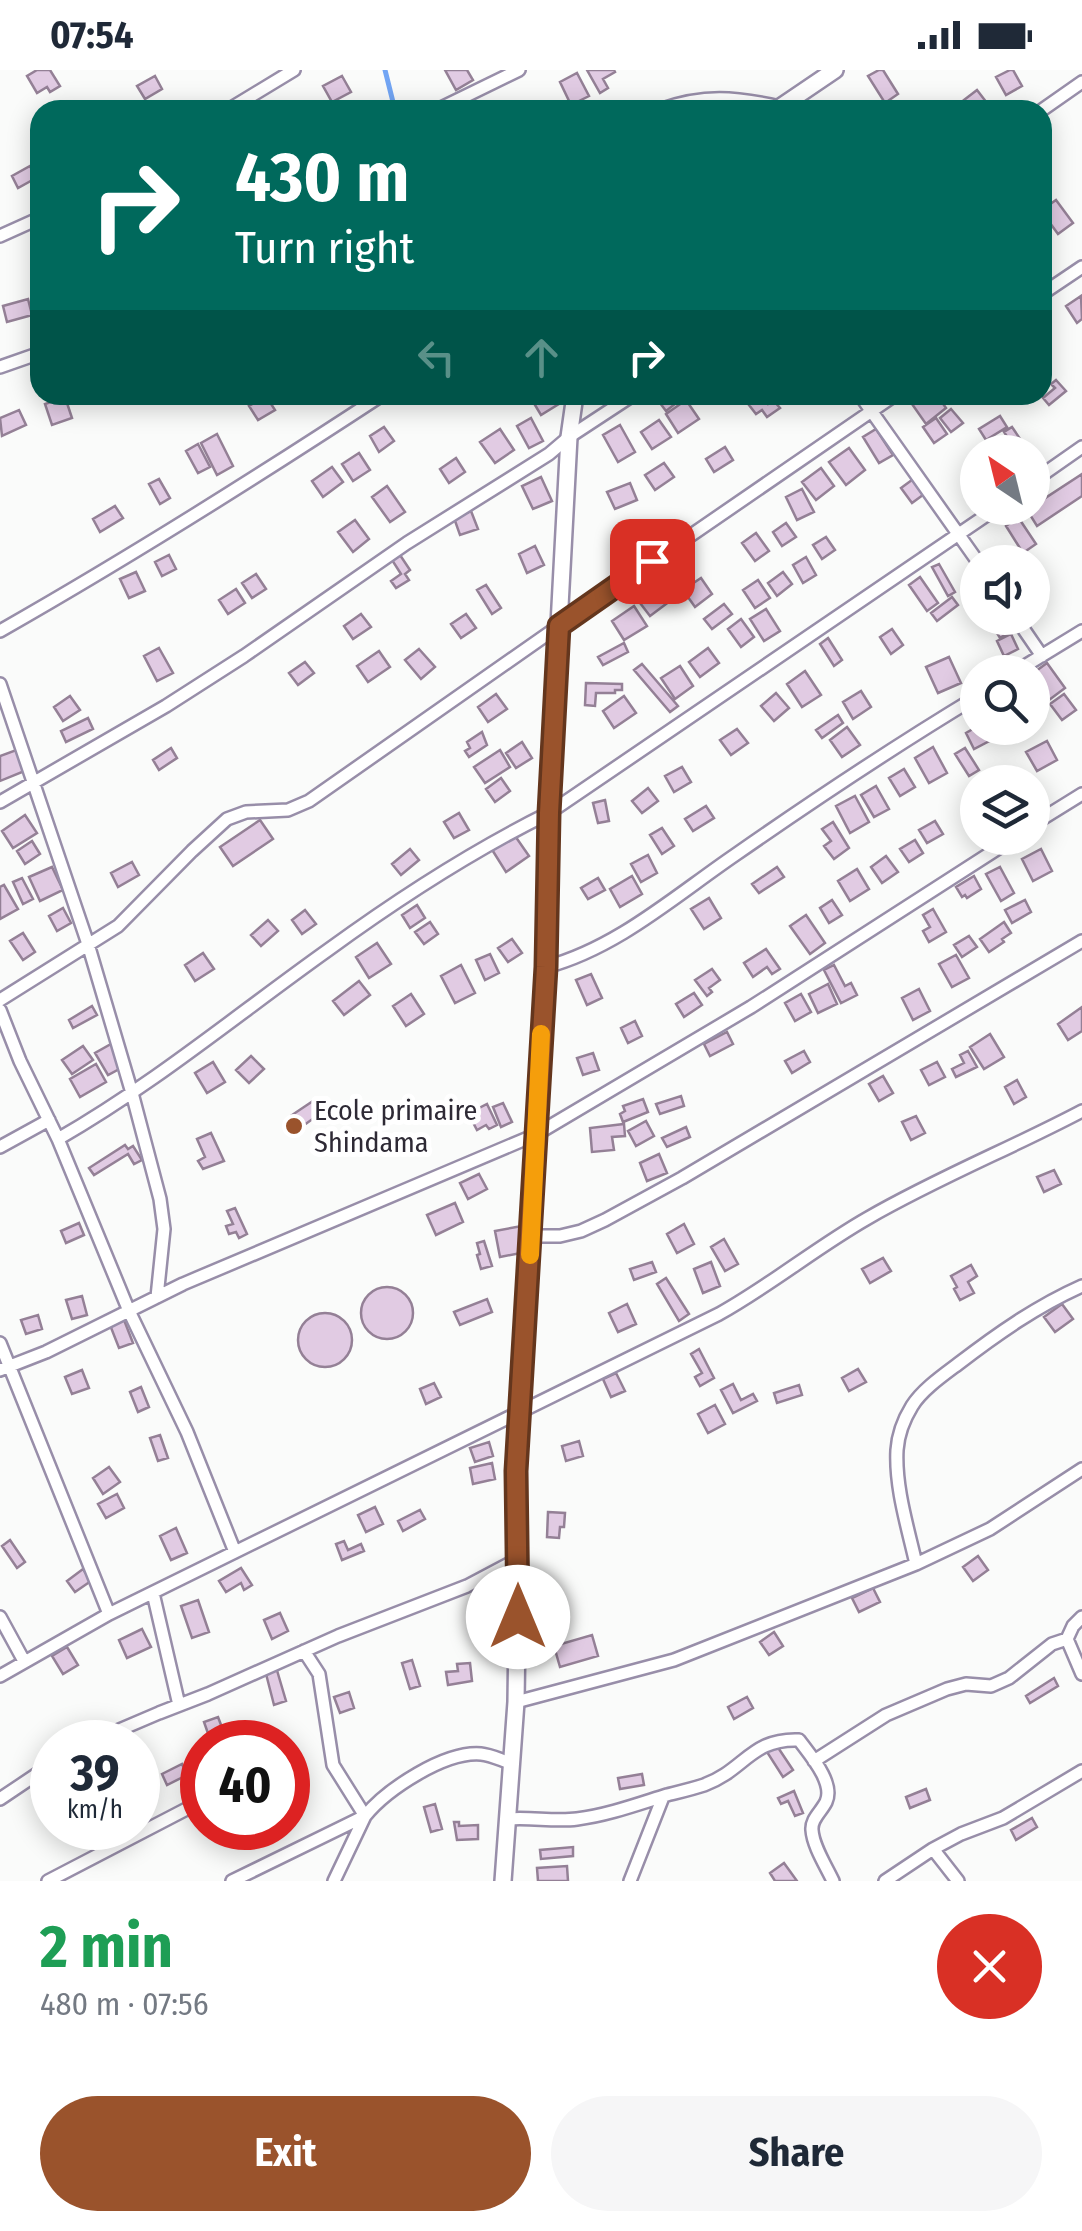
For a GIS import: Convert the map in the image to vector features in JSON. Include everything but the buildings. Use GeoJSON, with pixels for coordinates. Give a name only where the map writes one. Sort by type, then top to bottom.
{"type":"FeatureCollection","features":[{"type":"Feature","properties":{"kind":"street"},"geometry":{"type":"LineString","coordinates":[[246,100],[294,70]]}},
{"type":"Feature","properties":{"kind":"street"},"geometry":{"type":"LineString","coordinates":[[458,100],[519,70]]}},
{"type":"Feature","properties":{"kind":"street"},"geometry":{"type":"LineString","coordinates":[[791,100],[834,70]]}},
{"type":"Feature","properties":{"kind":"street"},"geometry":{"type":"LineString","coordinates":[[1052,103],[1082,82]]}},
{"type":"Feature","properties":{"kind":"street"},"geometry":{"type":"LineString","coordinates":[[702,100],[722,97],[745,100]]}},
{"type":"Feature","properties":{"kind":"street"},"geometry":{"type":"LineString","coordinates":[[0,236],[30,222]]}},
{"type":"Feature","properties":{"kind":"street"},"geometry":{"type":"LineString","coordinates":[[1052,287],[1082,267]]}},
{"type":"Feature","properties":{"kind":"street"},"geometry":{"type":"LineString","coordinates":[[0,367],[30,356]]}},
{"type":"Feature","properties":{"kind":"street"},"geometry":{"type":"LineString","coordinates":[[0,631],[184,521],[366,405]]}},
{"type":"Feature","properties":{"kind":"street"},"geometry":{"type":"LineString","coordinates":[[503,1881],[516,1702],[516,1471],[546,967],[549,813],[569,437],[574,405]]}},
{"type":"Feature","properties":{"kind":"street"},"geometry":{"type":"LineString","coordinates":[[0,802],[244,656],[618,405]]}},
{"type":"Feature","properties":{"kind":"street"},"geometry":{"type":"LineString","coordinates":[[866,405],[966,545]]}},
{"type":"Feature","properties":{"kind":"street"},"geometry":{"type":"LineString","coordinates":[[0,1000],[118,926],[227,819],[246,812],[288,810],[309,801],[881,405]]}},
{"type":"Feature","properties":{"kind":"street"},"geometry":{"type":"LineString","coordinates":[[1050,469],[1082,447]]}},
{"type":"Feature","properties":{"kind":"street"},"geometry":{"type":"LineString","coordinates":[[58,1139],[132,1093],[379,914],[493,842],[549,813],[973,525]]}},
{"type":"Feature","properties":{"kind":"street"},"geometry":{"type":"LineString","coordinates":[[1044,655],[1082,630]]}},
{"type":"Feature","properties":{"kind":"street"},"geometry":{"type":"LineString","coordinates":[[0,684],[88,944],[160,1200],[164,1230],[157,1297]]}},
{"type":"Feature","properties":{"kind":"street"},"geometry":{"type":"LineString","coordinates":[[546,967],[572,960],[621,935],[816,800],[960,708]]}},
{"type":"Feature","properties":{"kind":"street"},"geometry":{"type":"LineString","coordinates":[[1050,814],[1082,794]]}},
{"type":"Feature","properties":{"kind":"street"},"geometry":{"type":"LineString","coordinates":[[6,1368],[157,1297],[535,1135],[812,969],[988,855]]}},
{"type":"Feature","properties":{"kind":"street"},"geometry":{"type":"LineString","coordinates":[[532,1236],[560,1236],[605,1220],[1082,941]]}},
{"type":"Feature","properties":{"kind":"street"},"geometry":{"type":"LineString","coordinates":[[0,1010],[129,1310],[188,1432],[235,1552]]}},
{"type":"Feature","properties":{"kind":"street"},"geometry":{"type":"LineString","coordinates":[[0,1676],[153,1592],[719,1314],[862,1221],[1082,1111]]}},
{"type":"Feature","properties":{"kind":"street"},"geometry":{"type":"LineString","coordinates":[[0,1147],[49,1120]]}},
{"type":"Feature","properties":{"kind":"street"},"geometry":{"type":"LineString","coordinates":[[916,1564],[898,1466],[900,1436],[914,1403],[996,1336],[1082,1286]]}},
{"type":"Feature","properties":{"kind":"street"},"geometry":{"type":"LineString","coordinates":[[0,1343],[6,1368],[110,1614]]}},
{"type":"Feature","properties":{"kind":"street"},"geometry":{"type":"LineString","coordinates":[[516,1702],[674,1660],[916,1564],[990,1530],[1082,1469]]}},
{"type":"Feature","properties":{"kind":"street"},"geometry":{"type":"LineString","coordinates":[[143,1720],[467,1586],[518,1560]]}},
{"type":"Feature","properties":{"kind":"street"},"geometry":{"type":"LineString","coordinates":[[153,1592],[178,1705]]}},
{"type":"Feature","properties":{"kind":"street"},"geometry":{"type":"LineString","coordinates":[[0,1617],[24,1661]]}},
{"type":"Feature","properties":{"kind":"street"},"geometry":{"type":"LineString","coordinates":[[814,1762],[886,1715],[947,1688],[966,1684],[991,1686],[1009,1678],[1052,1644],[1067,1639],[1082,1617]]}},
{"type":"Feature","properties":{"kind":"street"},"geometry":{"type":"LineString","coordinates":[[1067,1639],[1082,1674]]}},
{"type":"Feature","properties":{"kind":"street"},"geometry":{"type":"LineString","coordinates":[[304,1651],[319,1674],[334,1765],[365,1816]]}},
{"type":"Feature","properties":{"kind":"street"},"geometry":{"type":"LineString","coordinates":[[508,1819],[576,1820],[706,1784],[731,1771],[763,1744],[799,1740],[827,1786],[828,1798],[813,1822],[812,1832],[833,1881]]}},
{"type":"Feature","properties":{"kind":"street"},"geometry":{"type":"LineString","coordinates":[[232,1881],[365,1816],[418,1774],[448,1760],[479,1754],[511,1763]]}},
{"type":"Feature","properties":{"kind":"street"},"geometry":{"type":"LineString","coordinates":[[884,1881],[933,1849],[1003,1818],[1082,1771]]}},
{"type":"Feature","properties":{"kind":"street"},"geometry":{"type":"LineString","coordinates":[[0,1799],[30,1779]]}},
{"type":"Feature","properties":{"kind":"street"},"geometry":{"type":"LineString","coordinates":[[630,1881],[663,1796]]}},
{"type":"Feature","properties":{"kind":"street"},"geometry":{"type":"LineString","coordinates":[[48,1881],[180,1812]]}},
{"type":"Feature","properties":{"kind":"street"},"geometry":{"type":"LineString","coordinates":[[334,1881],[365,1816]]}},
{"type":"Feature","properties":{"kind":"street"},"geometry":{"type":"LineString","coordinates":[[933,1849],[958,1881]]}},
{"type":"Feature","properties":{"kind":"waterway"},"geometry":{"type":"LineString","coordinates":[[385,70],[392,100]]}},
{"type":"Feature","properties":{"kind":"slow traffic"},"geometry":{"type":"LineString","coordinates":[[530,1255],[541,1034]]}},
{"type":"Feature","properties":{"kind":"place","name":"Ecole primaire Shindama"},"geometry":{"type":"Point","coordinates":[294,1126]}},
{"type":"Feature","properties":{"kind":"route"},"geometry":{"type":"LineString","coordinates":[[518,1617],[516,1471],[546,967],[559,626],[652,561]]}}]}
